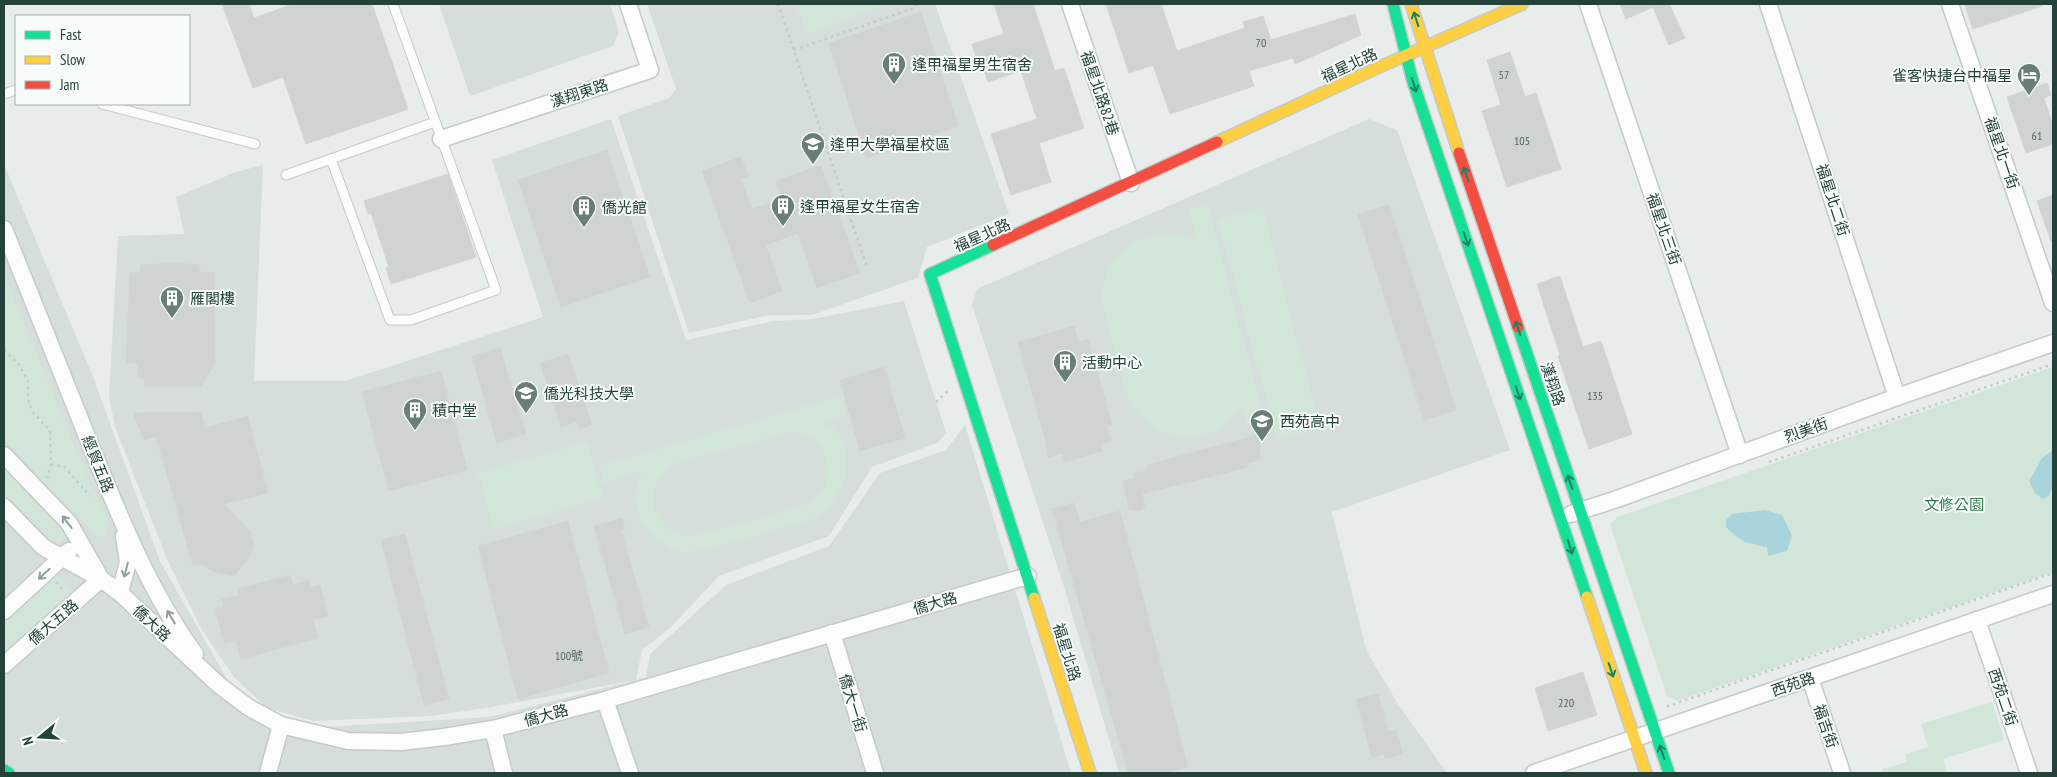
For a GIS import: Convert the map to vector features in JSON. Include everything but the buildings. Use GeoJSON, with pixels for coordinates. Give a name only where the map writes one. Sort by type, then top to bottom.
{"type":"FeatureCollection","features":[{"type":"Feature","properties":{"kind":"street","name":"漢翔東路"},"geometry":{"type":"LineString","coordinates":[[441,139],[650,70],[628,4]]}},
{"type":"Feature","properties":{"kind":"street","name":"福星北路82巷"},"geometry":{"type":"LineString","coordinates":[[1070,4],[1131,183]]}},
{"type":"Feature","properties":{"kind":"street"},"geometry":{"type":"LineString","coordinates":[[1393,4],[1412,82],[1646,773]]}},
{"type":"Feature","properties":{"kind":"street","name":"漢翔路"},"geometry":{"type":"LineString","coordinates":[[1411,4],[1438,92],[1669,773]]}},
{"type":"Feature","properties":{"kind":"street","name":"福星北路"},"geometry":{"type":"LineString","coordinates":[[1090,773],[930,274],[1522,4]]}},
{"type":"Feature","properties":{"kind":"street","name":"福星北三街"},"geometry":{"type":"LineString","coordinates":[[1588,4],[1740,455]]}},
{"type":"Feature","properties":{"kind":"street","name":"福星北二街"},"geometry":{"type":"LineString","coordinates":[[1768,4],[1897,397]]}},
{"type":"Feature","properties":{"kind":"street","name":"福星北一街"},"geometry":{"type":"LineString","coordinates":[[1950,4],[2053,302]]}},
{"type":"Feature","properties":{"kind":"street","name":"經貿五路"},"geometry":{"type":"LineString","coordinates":[[4,229],[118,512],[155,588],[184,639],[219,686]]}},
{"type":"Feature","properties":{"kind":"street","name":"烈美街"},"geometry":{"type":"LineString","coordinates":[[1560,517],[1580,512],[1897,397],[2053,343]]}},
{"type":"Feature","properties":{"kind":"street","name":"僑大路"},"geometry":{"type":"LineString","coordinates":[[4,456],[69,523],[101,579]]}},
{"type":"Feature","properties":{"kind":"street","name":"僑大路"},"geometry":{"type":"LineString","coordinates":[[4,507],[43,546],[101,579],[120,593],[219,686],[248,707],[281,726],[348,742],[401,742],[493,729],[605,700],[1028,576]]}},
{"type":"Feature","properties":{"kind":"street"},"geometry":{"type":"LineString","coordinates":[[118,512],[128,562],[120,593]]}},
{"type":"Feature","properties":{"kind":"street"},"geometry":{"type":"LineString","coordinates":[[4,611],[80,541]]}},
{"type":"Feature","properties":{"kind":"street","name":"僑大五路"},"geometry":{"type":"LineString","coordinates":[[4,665],[101,579]]}},
{"type":"Feature","properties":{"kind":"street","name":"西苑路"},"geometry":{"type":"LineString","coordinates":[[1534,773],[2053,594]]}},
{"type":"Feature","properties":{"kind":"street","name":"西苑二街"},"geometry":{"type":"LineString","coordinates":[[1976,620],[2029,773]]}},
{"type":"Feature","properties":{"kind":"street","name":"僑大一街"},"geometry":{"type":"LineString","coordinates":[[832,633],[874,773]]}},
{"type":"Feature","properties":{"kind":"street","name":"福吉街"},"geometry":{"type":"LineString","coordinates":[[1810,678],[1842,773]]}},
{"type":"Feature","properties":{"kind":"street"},"geometry":{"type":"LineString","coordinates":[[605,700],[630,773]]}},
{"type":"Feature","properties":{"kind":"street"},"geometry":{"type":"LineString","coordinates":[[268,773],[281,726]]}},
{"type":"Feature","properties":{"kind":"street"},"geometry":{"type":"LineString","coordinates":[[493,729],[504,773]]}},
{"type":"Feature","properties":{"kind":"street"},"geometry":{"type":"LineString","coordinates":[[4,770],[9,773]]}},
{"type":"Feature","properties":{"kind":"lane"},"geometry":{"type":"LineString","coordinates":[[331,160],[390,320],[411,320],[496,290],[393,4]]}},
{"type":"Feature","properties":{"kind":"lane"},"geometry":{"type":"LineString","coordinates":[[106,105],[255,144]]}},
{"type":"Feature","properties":{"kind":"lane"},"geometry":{"type":"LineString","coordinates":[[286,175],[435,122]]}},
{"type":"Feature","properties":{"kind":"path"},"geometry":{"type":"LineString","coordinates":[[778,4],[867,267]]}},
{"type":"Feature","properties":{"kind":"path"},"geometry":{"type":"LineString","coordinates":[[794,50],[914,8],[917,4]]}},
{"type":"Feature","properties":{"kind":"path"},"geometry":{"type":"LineString","coordinates":[[4,350],[18,363],[28,381],[28,399],[32,411],[50,431],[51,464],[47,478]]}},
{"type":"Feature","properties":{"kind":"path"},"geometry":{"type":"LineString","coordinates":[[1765,463],[2053,364]]}},
{"type":"Feature","properties":{"kind":"path"},"geometry":{"type":"LineString","coordinates":[[51,464],[65,467],[90,496]]}},
{"type":"Feature","properties":{"kind":"path"},"geometry":{"type":"LineString","coordinates":[[1663,702],[1668,706],[2053,574]]}},
{"type":"Feature","properties":{"kind":"path"},"geometry":{"type":"LineString","coordinates":[[54,579],[70,597]]}},
{"type":"Feature","properties":{"kind":"shaded area"},"geometry":{"type":"Polygon","coordinates":[[[439,4],[610,4],[619,32],[613,46],[470,96],[439,4]]]}},
{"type":"Feature","properties":{"kind":"shaded area","name":"逢甲大學福星校區"},"geometry":{"type":"Polygon","coordinates":[[[647,4],[935,4],[1009,214],[927,247],[918,278],[812,315],[770,315],[689,333],[618,116],[669,98],[676,89],[647,4]]]}},
{"type":"Feature","properties":{"kind":"shaded area","name":"僑光科技大學"},"geometry":{"type":"Polygon","coordinates":[[[611,119],[686,340],[773,321],[812,319],[904,301],[946,433],[937,443],[872,467],[829,536],[719,576],[670,628],[642,650],[636,680],[486,708],[431,716],[313,721],[267,708],[234,677],[202,630],[167,559],[115,427],[109,396],[118,236],[184,234],[176,197],[236,172],[263,165],[254,381],[345,381],[543,317],[492,160],[611,119]]]}},
{"type":"Feature","properties":{"kind":"shaded area","name":"西苑高中"},"geometry":{"type":"Polygon","coordinates":[[[1369,119],[1397,130],[1510,450],[1332,512],[1367,652],[1398,704],[1447,773],[1119,773],[1064,587],[972,305],[977,289],[1369,119]]]}},
{"type":"Feature","properties":{"kind":"shaded area"},"geometry":{"type":"Polygon","coordinates":[[[4,164],[94,379],[160,561],[228,681],[261,714],[308,728],[489,717],[646,677],[650,654],[726,585],[829,546],[880,473],[946,450],[965,425],[1071,773],[4,773],[4,164]]]}},
{"type":"Feature","properties":{"kind":"green space"},"geometry":{"type":"Polygon","coordinates":[[[796,4],[890,4],[807,34],[796,4]]]}},
{"type":"Feature","properties":{"kind":"green space"},"geometry":{"type":"Polygon","coordinates":[[[1207,204],[1264,419],[1247,424],[1241,406],[1229,421],[1214,431],[1198,437],[1181,437],[1165,433],[1150,425],[1137,412],[1127,396],[1103,306],[1103,285],[1106,274],[1123,251],[1143,238],[1166,234],[1197,241],[1190,209],[1207,204]]]}},
{"type":"Feature","properties":{"kind":"green space"},"geometry":{"type":"Polygon","coordinates":[[[1262,208],[1320,428],[1277,439],[1218,219],[1262,208]]]}},
{"type":"Feature","properties":{"kind":"green space"},"geometry":{"type":"Polygon","coordinates":[[[4,275],[91,486],[105,512],[107,532],[104,539],[98,536],[75,514],[4,439],[4,275]]]}},
{"type":"Feature","properties":{"kind":"green space","name":"文修公園"},"geometry":{"type":"Polygon","coordinates":[[[2053,367],[2053,572],[1677,701],[1667,696],[1610,525],[1617,517],[2053,367]]]}},
{"type":"Feature","properties":{"kind":"green space"},"geometry":{"type":"Polygon","coordinates":[[[842,396],[847,415],[822,423],[832,428],[840,436],[845,447],[847,459],[843,483],[837,495],[822,514],[812,520],[707,550],[684,552],[674,550],[656,540],[641,521],[635,499],[642,471],[604,483],[599,466],[842,396]],[[791,432],[673,464],[659,479],[654,490],[653,503],[657,515],[668,528],[689,536],[752,521],[813,501],[822,492],[827,481],[828,470],[822,449],[814,440],[791,432]]]}},
{"type":"Feature","properties":{"kind":"green space"},"geometry":{"type":"Polygon","coordinates":[[[587,442],[603,498],[494,529],[478,473],[587,442]]]}},
{"type":"Feature","properties":{"kind":"green space"},"geometry":{"type":"Polygon","coordinates":[[[4,465],[64,524],[68,536],[53,548],[4,497],[4,465]]]}},
{"type":"Feature","properties":{"kind":"green space"},"geometry":{"type":"Polygon","coordinates":[[[59,577],[73,592],[68,604],[4,659],[4,619],[47,581],[59,577]]]}},
{"type":"Feature","properties":{"kind":"green space"},"geometry":{"type":"Polygon","coordinates":[[[1992,702],[2004,740],[1943,759],[1947,773],[1883,773],[1882,769],[1907,762],[1905,754],[1928,747],[1921,724],[1992,702]]]}},
{"type":"Feature","properties":{"kind":"water"},"geometry":{"type":"Polygon","coordinates":[[[2053,450],[2053,486],[2049,496],[2043,499],[2035,493],[2029,481],[2042,458],[2053,450]]]}},
{"type":"Feature","properties":{"kind":"water"},"geometry":{"type":"Polygon","coordinates":[[[1765,510],[1782,515],[1792,536],[1787,551],[1768,556],[1767,547],[1744,541],[1726,527],[1726,520],[1732,514],[1765,510]]]}},
{"type":"Feature","properties":{"kind":"traffic: fast"},"geometry":{"type":"LineString","coordinates":[[1393,4],[1413,82],[1587,597]]}},
{"type":"Feature","properties":{"kind":"traffic: fast"},"geometry":{"type":"LineString","coordinates":[[993,245],[930,274],[1034,598]]}},
{"type":"Feature","properties":{"kind":"traffic: fast"},"geometry":{"type":"LineString","coordinates":[[1518,327],[1669,773]]}},
{"type":"Feature","properties":{"kind":"traffic: fast"},"geometry":{"type":"LineString","coordinates":[[4,770],[9,773]]}},
{"type":"Feature","properties":{"kind":"traffic: slow"},"geometry":{"type":"LineString","coordinates":[[1411,4],[1459,153]]}},
{"type":"Feature","properties":{"kind":"traffic: slow"},"geometry":{"type":"LineString","coordinates":[[1217,142],[1522,4]]}},
{"type":"Feature","properties":{"kind":"traffic: slow"},"geometry":{"type":"LineString","coordinates":[[1587,597],[1646,773]]}},
{"type":"Feature","properties":{"kind":"traffic: slow"},"geometry":{"type":"LineString","coordinates":[[1034,598],[1090,773]]}},
{"type":"Feature","properties":{"kind":"traffic: jam"},"geometry":{"type":"LineString","coordinates":[[993,245],[1217,142]]}},
{"type":"Feature","properties":{"kind":"traffic: jam"},"geometry":{"type":"LineString","coordinates":[[1459,153],[1518,327]]}},
{"type":"Feature","properties":{"kind":"place","name":"逢甲福星男生宿舍"},"geometry":{"type":"Point","coordinates":[894,85]}},
{"type":"Feature","properties":{"kind":"place","name":"雀客快捷台中福星"},"geometry":{"type":"Point","coordinates":[2029,96]}},
{"type":"Feature","properties":{"kind":"place","name":"逢甲大學福星校區"},"geometry":{"type":"Point","coordinates":[813,165]}},
{"type":"Feature","properties":{"kind":"place","name":"逢甲福星女生宿舍"},"geometry":{"type":"Point","coordinates":[783,227]}},
{"type":"Feature","properties":{"kind":"place","name":"僑光館"},"geometry":{"type":"Point","coordinates":[584,228]}},
{"type":"Feature","properties":{"kind":"place","name":"雁閣樓"},"geometry":{"type":"Point","coordinates":[172,319]}},
{"type":"Feature","properties":{"kind":"place","name":"活動中心"},"geometry":{"type":"Point","coordinates":[1065,383]}},
{"type":"Feature","properties":{"kind":"place","name":"僑光科技大學"},"geometry":{"type":"Point","coordinates":[526,414]}},
{"type":"Feature","properties":{"kind":"place","name":"積中堂"},"geometry":{"type":"Point","coordinates":[415,431]}},
{"type":"Feature","properties":{"kind":"place","name":"西苑高中"},"geometry":{"type":"Point","coordinates":[1262,442]}}]}
